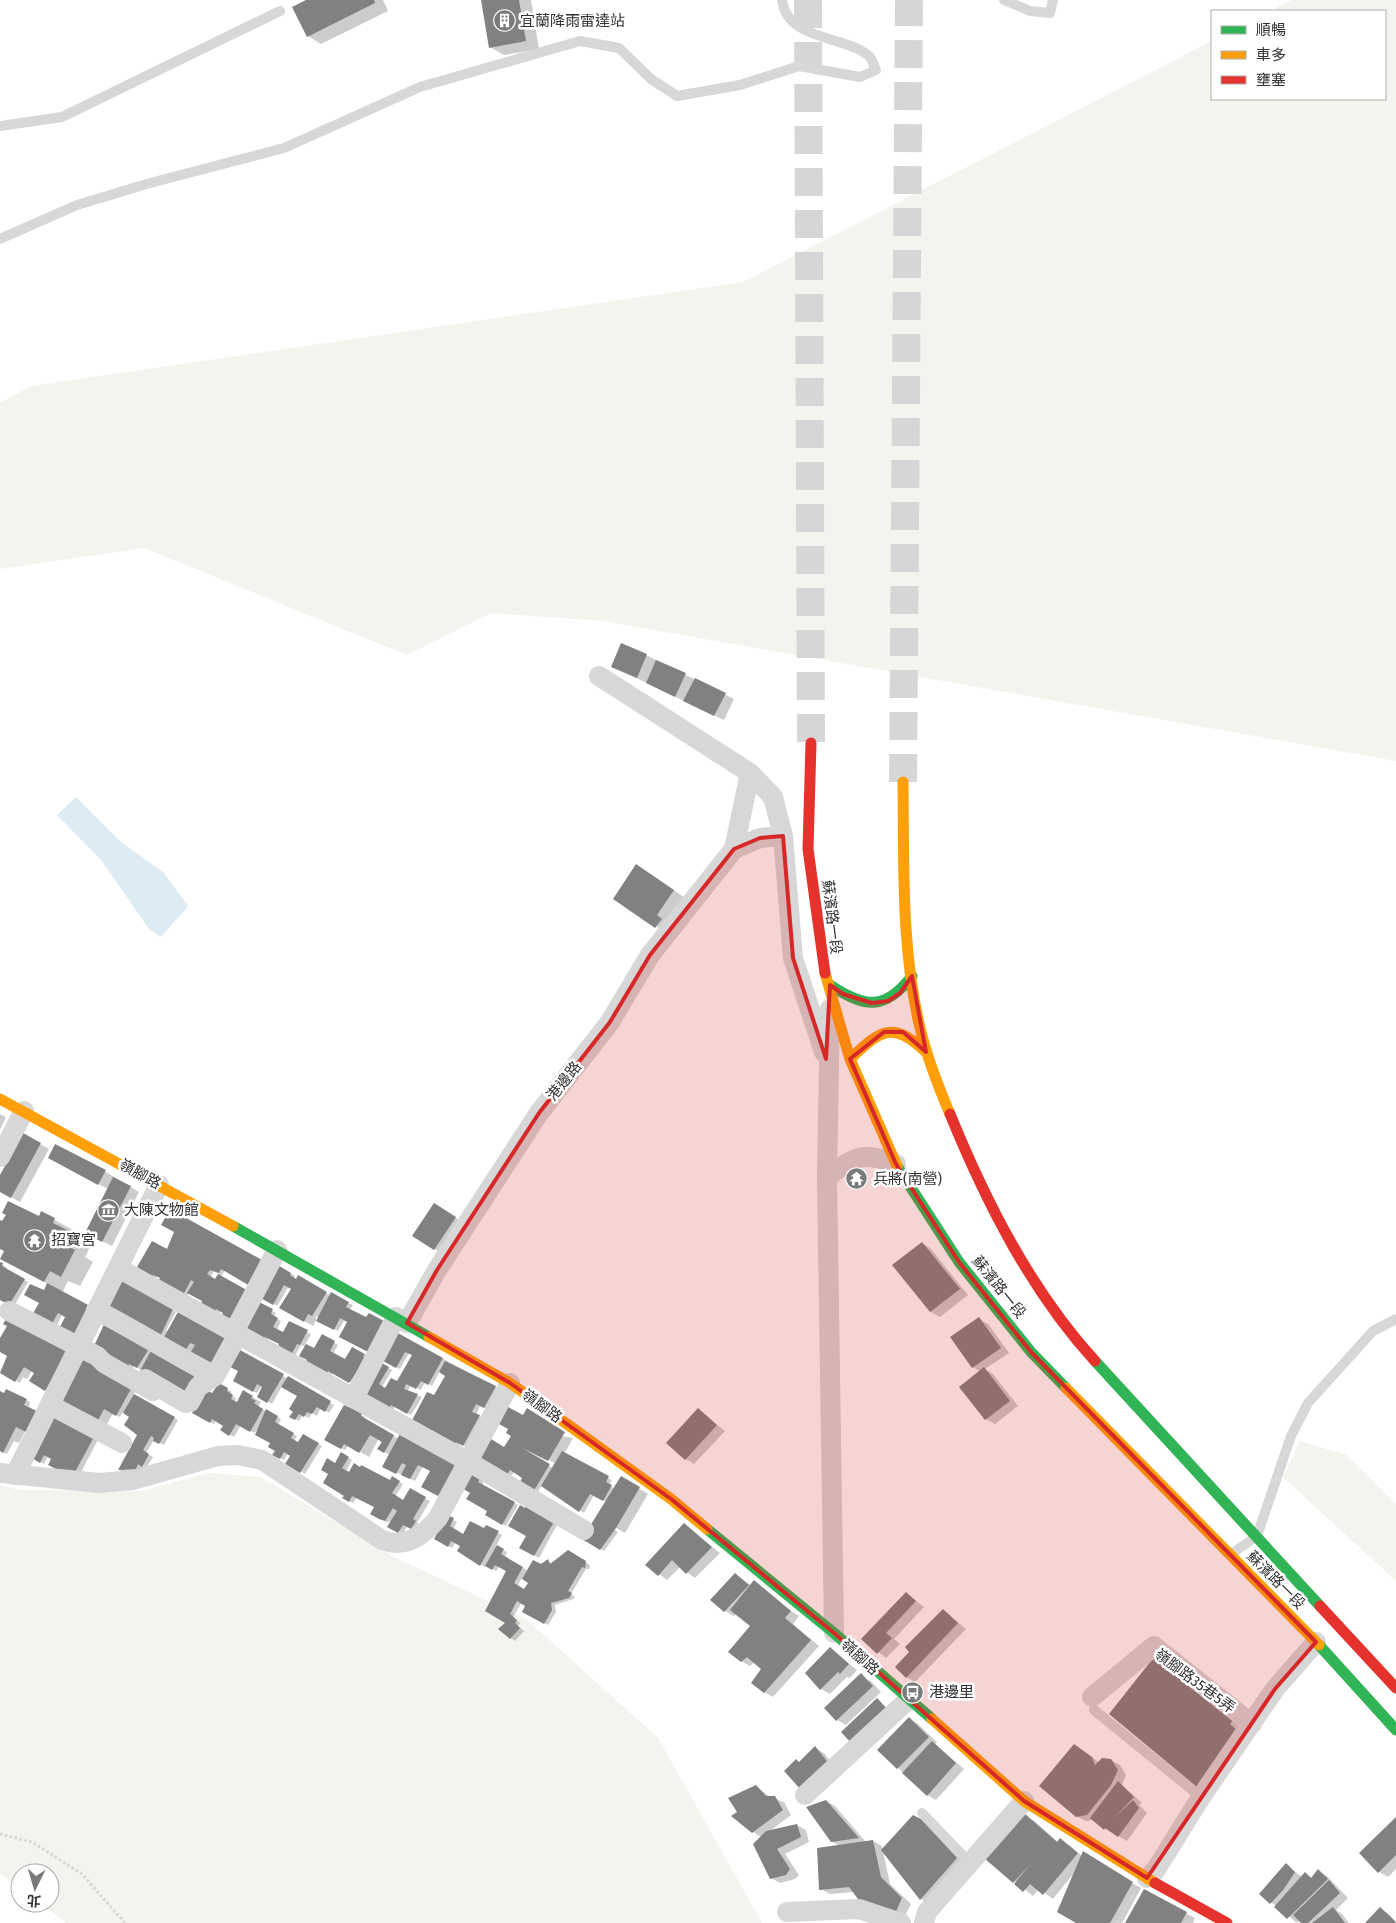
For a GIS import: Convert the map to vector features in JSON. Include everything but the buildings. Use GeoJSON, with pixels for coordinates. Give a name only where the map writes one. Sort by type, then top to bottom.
{"type":"FeatureCollection","features":[{"type":"Feature","properties":{"kind":"main road","name":"蘇濱路一段"},"geometry":{"type":"LineString","coordinates":[[812,743],[808,849],[822,962],[850,1059],[896,1164],[959,1262],[1031,1352],[1316,1642],[1396,1730]]}},
{"type":"Feature","properties":{"kind":"main road","name":"蘇濱路一段"},"geometry":{"type":"LineString","coordinates":[[903,782],[904,884],[917,1015],[926,1052],[962,1145],[1007,1235],[1040,1291],[1072,1336],[1396,1688]]}},
{"type":"Feature","properties":{"kind":"main road"},"geometry":{"type":"LineString","coordinates":[[830,985],[844,994],[872,1004],[888,1001],[900,993],[912,976]]}},
{"type":"Feature","properties":{"kind":"main road"},"geometry":{"type":"LineString","coordinates":[[850,1059],[870,1041],[884,1032],[903,1032],[926,1052]]}},
{"type":"Feature","properties":{"kind":"main road","name":"嶺腳路"},"geometry":{"type":"LineString","coordinates":[[0,1099],[277,1250],[510,1383],[671,1499],[834,1634],[1024,1801],[1147,1878],[1227,1923]]}},
{"type":"Feature","properties":{"kind":"street"},"geometry":{"type":"LineString","coordinates":[[599,676],[750,773],[773,797],[783,836],[793,958],[829,1066]]}},
{"type":"Feature","properties":{"kind":"street"},"geometry":{"type":"LineString","coordinates":[[734,849],[750,773]]}},
{"type":"Feature","properties":{"kind":"street"},"geometry":{"type":"LineString","coordinates":[[734,849],[760,838],[783,836]]}},
{"type":"Feature","properties":{"kind":"street","name":"港邊路"},"geometry":{"type":"LineString","coordinates":[[354,1398],[402,1320],[540,1112],[610,1022],[650,955],[734,849]]}},
{"type":"Feature","properties":{"kind":"street"},"geometry":{"type":"LineString","coordinates":[[830,985],[827,1178],[834,1634]]}},
{"type":"Feature","properties":{"kind":"street"},"geometry":{"type":"LineString","coordinates":[[0,1157],[24,1111]]}},
{"type":"Feature","properties":{"kind":"street"},"geometry":{"type":"LineString","coordinates":[[827,1178],[841,1166],[857,1157],[878,1156],[896,1164]]}},
{"type":"Feature","properties":{"kind":"street"},"geometry":{"type":"LineString","coordinates":[[159,1185],[50,1405],[8,1474],[87,1483],[117,1482],[133,1480],[218,1456],[238,1455],[262,1460],[382,1540],[391,1544],[402,1544],[420,1536],[438,1518],[510,1383]]}},
{"type":"Feature","properties":{"kind":"street"},"geometry":{"type":"LineString","coordinates":[[130,1370],[186,1403],[190,1402],[198,1387],[215,1376],[277,1250]]}},
{"type":"Feature","properties":{"kind":"street"},"geometry":{"type":"LineString","coordinates":[[118,1268],[469,1462],[584,1530]]}},
{"type":"Feature","properties":{"kind":"street"},"geometry":{"type":"LineString","coordinates":[[96,1310],[146,1336],[156,1345],[215,1376]]}},
{"type":"Feature","properties":{"kind":"street"},"geometry":{"type":"LineString","coordinates":[[9,1311],[78,1347],[153,1391]]}},
{"type":"Feature","properties":{"kind":"street"},"geometry":{"type":"LineString","coordinates":[[50,1405],[122,1443]]}},
{"type":"Feature","properties":{"kind":"street"},"geometry":{"type":"LineString","coordinates":[[1147,1878],[1155,1871],[1201,1797],[1275,1689],[1316,1642]]}},
{"type":"Feature","properties":{"kind":"street","name":"嶺腳路35巷5弄"},"geometry":{"type":"LineString","coordinates":[[1093,1703],[1154,1646],[1252,1724]]}},
{"type":"Feature","properties":{"kind":"street"},"geometry":{"type":"LineString","coordinates":[[805,1795],[908,1700]]}},
{"type":"Feature","properties":{"kind":"street"},"geometry":{"type":"LineString","coordinates":[[924,1923],[927,1912],[1024,1801]]}},
{"type":"Feature","properties":{"kind":"street"},"geometry":{"type":"LineString","coordinates":[[787,1912],[859,1909],[901,1923]]}},
{"type":"Feature","properties":{"kind":"lane"},"geometry":{"type":"LineString","coordinates":[[0,239],[77,205],[150,183],[284,148],[420,87],[580,41],[619,48],[651,79],[677,96],[740,85],[799,66],[860,77],[876,70],[869,56],[839,42],[802,30],[789,18],[782,0]]}},
{"type":"Feature","properties":{"kind":"lane"},"geometry":{"type":"LineString","coordinates":[[1004,0],[1030,11],[1050,12],[1053,0]]}},
{"type":"Feature","properties":{"kind":"lane"},"geometry":{"type":"LineString","coordinates":[[0,126],[62,117],[280,11]]}},
{"type":"Feature","properties":{"kind":"lane"},"geometry":{"type":"LineString","coordinates":[[1230,1555],[1257,1536],[1291,1436],[1308,1403],[1373,1332],[1396,1319]]}},
{"type":"Feature","properties":{"kind":"lane"},"geometry":{"type":"LineString","coordinates":[[1093,1703],[1201,1797]]}},
{"type":"Feature","properties":{"kind":"lane"},"geometry":{"type":"LineString","coordinates":[[922,1813],[969,1862]]}},
{"type":"Feature","properties":{"kind":"path"},"geometry":{"type":"LineString","coordinates":[[0,1834],[32,1842],[82,1874],[125,1923]]}},
{"type":"Feature","properties":{"kind":"path"},"geometry":{"type":"LineString","coordinates":[[1117,1923],[1138,1886],[1147,1878]]}},
{"type":"Feature","properties":{"kind":"highlighted area"},"geometry":{"type":"Polygon","coordinates":[[[783,836],[793,958],[826,1059],[830,985],[843,994],[872,1003],[888,1001],[900,993],[912,976],[926,1052],[903,1032],[884,1032],[850,1059],[896,1164],[959,1262],[1031,1352],[1316,1642],[1275,1689],[1147,1878],[1024,1801],[834,1633],[671,1499],[510,1383],[407,1323],[437,1270],[539,1113],[610,1022],[650,955],[734,849],[760,838],[783,836]]]}},
{"type":"Feature","properties":{"kind":"shaded area"},"geometry":{"type":"Polygon","coordinates":[[[1292,0],[1396,0],[1396,761],[603,621],[491,613],[407,655],[144,548],[0,569],[0,403],[31,386],[743,282],[1211,42],[1211,100],[1386,100],[1386,10],[1272,10],[1292,0]]]}},
{"type":"Feature","properties":{"kind":"shaded area"},"geometry":{"type":"Polygon","coordinates":[[[76,797],[122,843],[163,872],[188,906],[161,937],[149,929],[102,861],[57,815],[76,797]]]}},
{"type":"Feature","properties":{"kind":"shaded area"},"geometry":{"type":"Polygon","coordinates":[[[1300,1441],[1346,1455],[1396,1504],[1396,1581],[1283,1477],[1300,1441]]]}},
{"type":"Feature","properties":{"kind":"shaded area"},"geometry":{"type":"Polygon","coordinates":[[[209,1473],[261,1477],[392,1556],[526,1619],[658,1738],[762,1923],[66,1923],[53,1913],[60,1913],[60,1863],[10,1863],[10,1880],[0,1873],[0,1485],[19,1490],[142,1491],[209,1473]]]}},
{"type":"Feature","properties":{"kind":"tunnel"},"geometry":{"type":"LineString","coordinates":[[808,0],[811,743]]}},
{"type":"Feature","properties":{"kind":"tunnel"},"geometry":{"type":"LineString","coordinates":[[903,782],[909,0]]}},
{"type":"Feature","properties":{"kind":"traffic: fast"},"geometry":{"type":"LineString","coordinates":[[830,985],[854,998],[874,1002],[893,995],[912,976]]}},
{"type":"Feature","properties":{"kind":"traffic: fast"},"geometry":{"type":"LineString","coordinates":[[897,1166],[959,1262],[1031,1352],[1066,1388]]}},
{"type":"Feature","properties":{"kind":"traffic: fast"},"geometry":{"type":"LineString","coordinates":[[233,1226],[429,1337]]}},
{"type":"Feature","properties":{"kind":"traffic: fast"},"geometry":{"type":"LineString","coordinates":[[1095,1361],[1320,1606]]}},
{"type":"Feature","properties":{"kind":"traffic: fast"},"geometry":{"type":"LineString","coordinates":[[707,1529],[834,1633],[932,1719]]}},
{"type":"Feature","properties":{"kind":"traffic: fast"},"geometry":{"type":"LineString","coordinates":[[1319,1645],[1396,1730]]}},
{"type":"Feature","properties":{"kind":"traffic: slow"},"geometry":{"type":"LineString","coordinates":[[903,782],[905,906],[909,967],[923,1039],[950,1114]]}},
{"type":"Feature","properties":{"kind":"traffic: slow"},"geometry":{"type":"LineString","coordinates":[[825,973],[850,1059],[897,1166]]}},
{"type":"Feature","properties":{"kind":"traffic: slow"},"geometry":{"type":"LineString","coordinates":[[850,1059],[870,1041],[887,1033],[904,1036],[926,1052]]}},
{"type":"Feature","properties":{"kind":"traffic: slow"},"geometry":{"type":"LineString","coordinates":[[0,1099],[233,1226]]}},
{"type":"Feature","properties":{"kind":"traffic: slow"},"geometry":{"type":"LineString","coordinates":[[429,1337],[510,1383],[671,1499],[707,1529]]}},
{"type":"Feature","properties":{"kind":"traffic: slow"},"geometry":{"type":"LineString","coordinates":[[1066,1388],[1319,1645]]}},
{"type":"Feature","properties":{"kind":"traffic: slow"},"geometry":{"type":"LineString","coordinates":[[932,1719],[1024,1801],[1155,1883]]}},
{"type":"Feature","properties":{"kind":"traffic: jam"},"geometry":{"type":"LineString","coordinates":[[811,743],[808,849],[825,973]]}},
{"type":"Feature","properties":{"kind":"traffic: jam"},"geometry":{"type":"LineString","coordinates":[[950,1114],[979,1180],[1030,1275],[1050,1305],[1095,1361]]}},
{"type":"Feature","properties":{"kind":"traffic: jam"},"geometry":{"type":"LineString","coordinates":[[1320,1606],[1396,1688]]}},
{"type":"Feature","properties":{"kind":"traffic: jam"},"geometry":{"type":"LineString","coordinates":[[1155,1883],[1227,1923]]}},
{"type":"Feature","properties":{"kind":"place","name":"宜蘭降雨雷達站"},"geometry":{"type":"Point","coordinates":[504,21]}},
{"type":"Feature","properties":{"kind":"place","name":"兵將(南營)"},"geometry":{"type":"Point","coordinates":[857,1179]}},
{"type":"Feature","properties":{"kind":"place","name":"大陳文物館"},"geometry":{"type":"Point","coordinates":[108,1210]}},
{"type":"Feature","properties":{"kind":"place","name":"招寶宮"},"geometry":{"type":"Point","coordinates":[35,1240]}},
{"type":"Feature","properties":{"kind":"place","name":"港邊里"},"geometry":{"type":"Point","coordinates":[913,1692]}}]}
